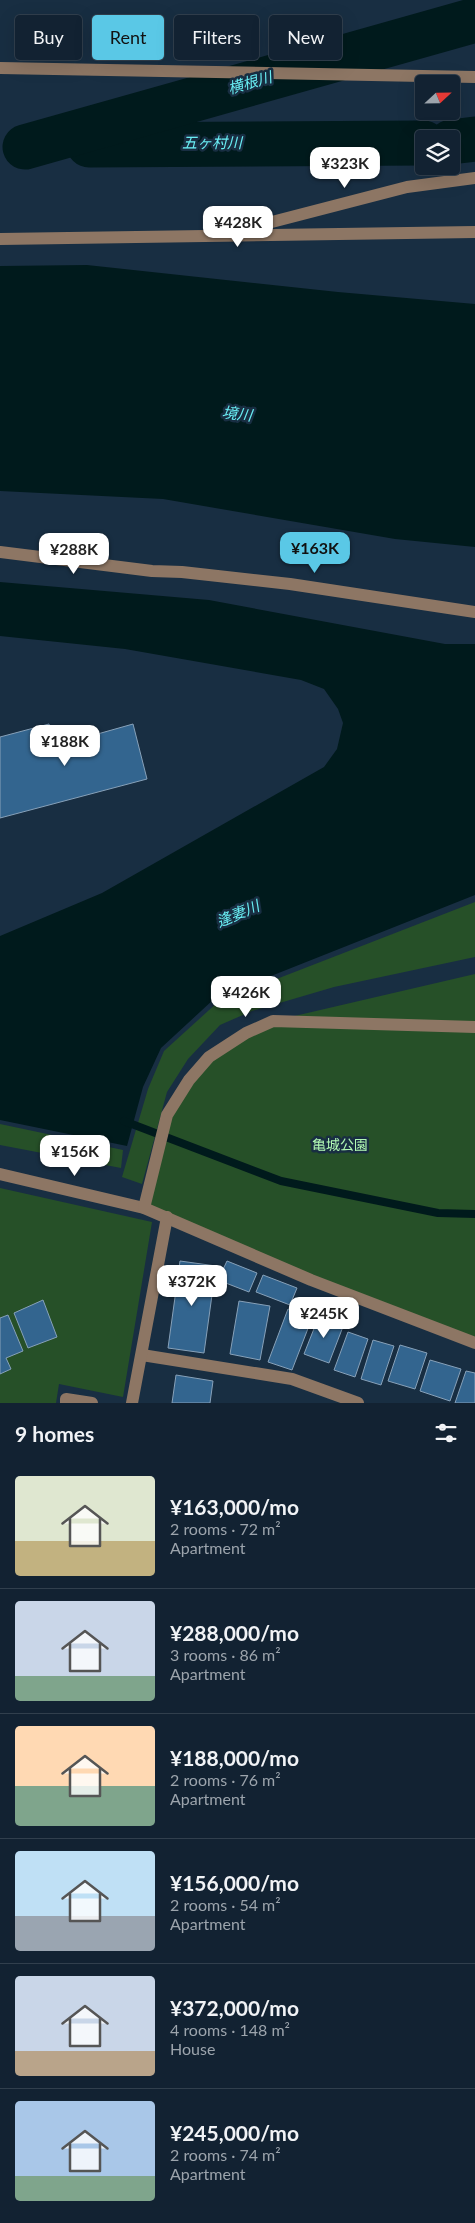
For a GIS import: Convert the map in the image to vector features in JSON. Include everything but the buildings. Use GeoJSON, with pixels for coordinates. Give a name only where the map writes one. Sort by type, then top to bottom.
{"type":"FeatureCollection","features":[{"type":"Feature","properties":{"kind":"street"},"geometry":{"type":"LineString","coordinates":[[0,68],[475,77]]}},
{"type":"Feature","properties":{"kind":"street"},"geometry":{"type":"LineString","coordinates":[[222,234],[407,187],[475,178]]}},
{"type":"Feature","properties":{"kind":"street"},"geometry":{"type":"LineString","coordinates":[[0,239],[222,234],[475,232]]}},
{"type":"Feature","properties":{"kind":"street"},"geometry":{"type":"LineString","coordinates":[[0,552],[152,571],[182,572],[290,584],[475,612]]}},
{"type":"Feature","properties":{"kind":"street"},"geometry":{"type":"LineString","coordinates":[[144,1208],[167,1115],[188,1080],[209,1057],[246,1033],[273,1021],[475,1027]]}},
{"type":"Feature","properties":{"kind":"street"},"geometry":{"type":"LineString","coordinates":[[0,1174],[144,1208],[311,1280],[475,1343]]}},
{"type":"Feature","properties":{"kind":"street"},"geometry":{"type":"LineString","coordinates":[[132,1403],[166,1217]]}},
{"type":"Feature","properties":{"kind":"street"},"geometry":{"type":"LineString","coordinates":[[142,1355],[292,1379],[358,1403]]}},
{"type":"Feature","properties":{"kind":"street"},"geometry":{"type":"LineString","coordinates":[[66,1403],[66,1399],[92,1403]]}},
{"type":"Feature","properties":{"kind":"green space"},"geometry":{"type":"Polygon","coordinates":[[[475,902],[475,957],[334,987],[252,1011],[220,1025],[188,1059],[167,1092],[142,1184],[122,1177],[148,1089],[164,1051],[230,991],[274,980],[475,902]]]}},
{"type":"Feature","properties":{"kind":"green space","name":"亀城公園"},"geometry":{"type":"Polygon","coordinates":[[[475,974],[475,1343],[144,1208],[177,1097],[209,1057],[273,1021],[475,974]]]}},
{"type":"Feature","properties":{"kind":"green space"},"geometry":{"type":"Polygon","coordinates":[[[0,1124],[123,1150],[121,1168],[0,1145],[0,1124]]]}},
{"type":"Feature","properties":{"kind":"green space"},"geometry":{"type":"Polygon","coordinates":[[[0,1188],[152,1222],[123,1397],[59,1384],[56,1403],[0,1403],[0,1188]]]}},
{"type":"Feature","properties":{"kind":"water","name":"境川"},"geometry":{"type":"Polygon","coordinates":[[[87,265],[338,292],[475,304],[475,547],[395,539],[163,499],[0,491],[0,266],[87,265]]]}},
{"type":"Feature","properties":{"kind":"water","name":"逢妻川"},"geometry":{"type":"Polygon","coordinates":[[[0,582],[209,600],[445,644],[475,644],[475,895],[271,976],[227,987],[161,1048],[143,1087],[127,1146],[0,1120],[0,936],[102,893],[324,767],[337,749],[343,723],[338,709],[324,689],[301,680],[125,649],[0,636],[0,582]]]}},
{"type":"Feature","properties":{"kind":"waterway","name":"横根川"},"geometry":{"type":"LineString","coordinates":[[25,147],[475,20]]}},
{"type":"Feature","properties":{"kind":"waterway","name":"五ヶ村川"},"geometry":{"type":"LineString","coordinates":[[460,141],[475,139]]}},
{"type":"Feature","properties":{"kind":"waterway","name":"五ヶ村川"},"geometry":{"type":"LineString","coordinates":[[89,145],[415,143]]}},
{"type":"Feature","properties":{"kind":"waterway"},"geometry":{"type":"LineString","coordinates":[[124,1121],[281,1181],[438,1213],[475,1214]]}}]}
